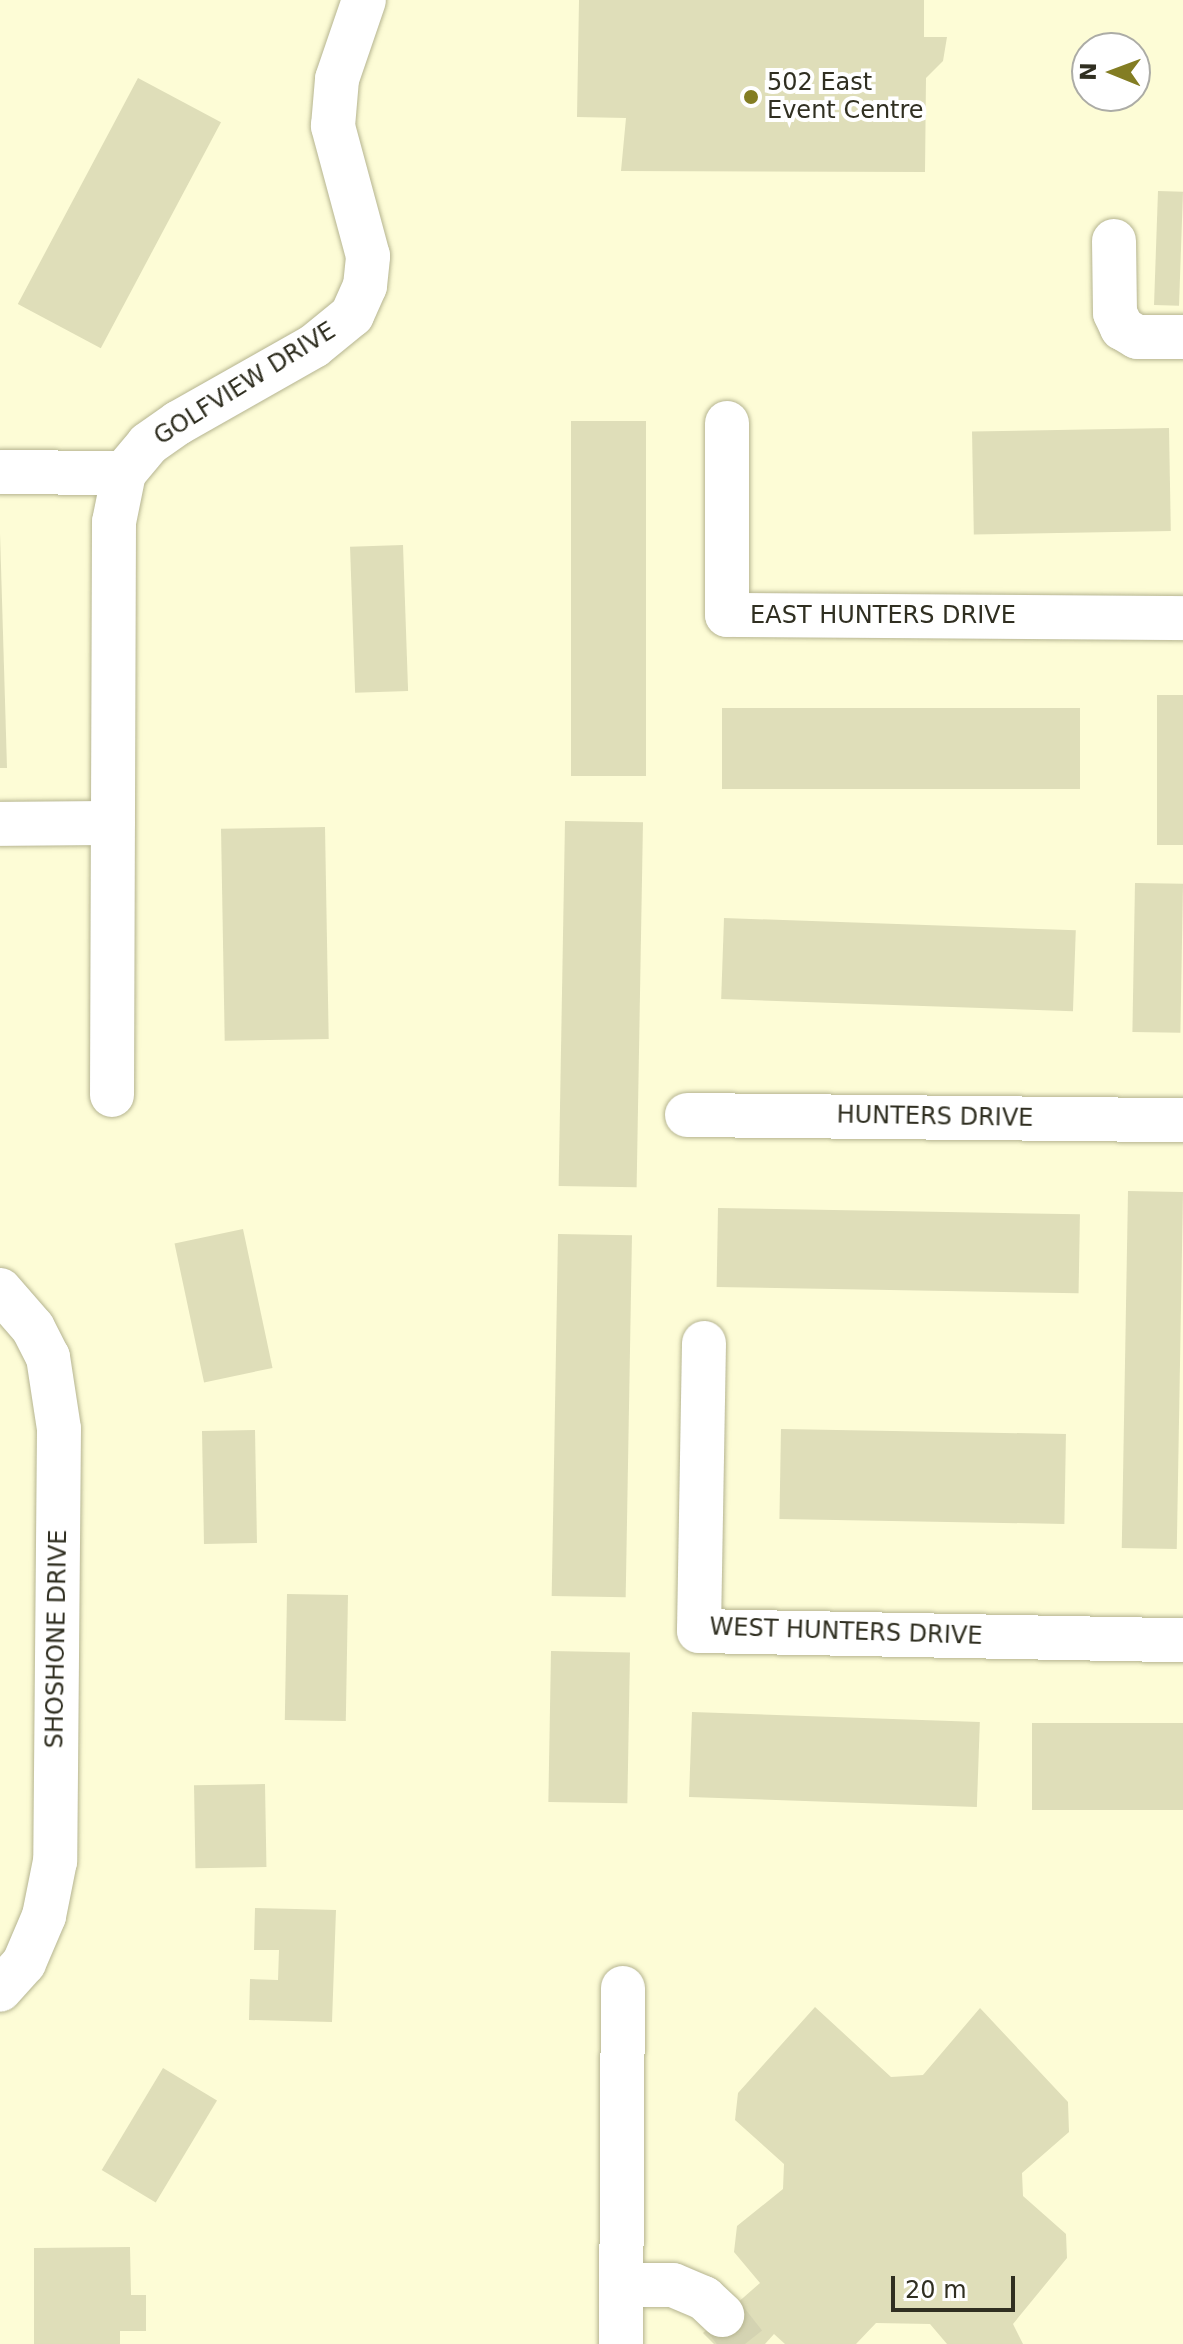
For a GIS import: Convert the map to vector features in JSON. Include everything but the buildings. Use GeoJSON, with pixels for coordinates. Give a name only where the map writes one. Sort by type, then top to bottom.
{"type":"FeatureCollection","features":[{"type":"Feature","properties":{"kind":"street","name":"GOLFVIEW DRIVE"},"geometry":{"type":"LineString","coordinates":[[112,1095],[114,522],[124,473],[148,444],[178,423],[314,346],[352,315],[365,286],[368,256],[333,126],[337,79],[364,0]]}},
{"type":"Feature","properties":{"kind":"street"},"geometry":{"type":"LineString","coordinates":[[1114,241],[1115,313],[1122,328],[1137,337],[1183,337]]}},
{"type":"Feature","properties":{"kind":"street","name":"EAST HUNTERS DRIVE"},"geometry":{"type":"LineString","coordinates":[[727,423],[727,615],[1183,618]]}},
{"type":"Feature","properties":{"kind":"street"},"geometry":{"type":"LineString","coordinates":[[0,472],[124,473]]}},
{"type":"Feature","properties":{"kind":"street"},"geometry":{"type":"LineString","coordinates":[[0,824],[113,823]]}},
{"type":"Feature","properties":{"kind":"street","name":"HUNTERS DRIVE"},"geometry":{"type":"LineString","coordinates":[[687,1115],[1183,1120]]}},
{"type":"Feature","properties":{"kind":"street","name":"SHOSHONE DRIVE"},"geometry":{"type":"LineString","coordinates":[[0,1290],[33,1328],[48,1357],[59,1429],[55,1861],[44,1916],[24,1963],[0,1990]]}},
{"type":"Feature","properties":{"kind":"street","name":"WEST HUNTERS DRIVE"},"geometry":{"type":"LineString","coordinates":[[704,1343],[699,1631],[1183,1640]]}},
{"type":"Feature","properties":{"kind":"street"},"geometry":{"type":"LineString","coordinates":[[621,2344],[623,1988]]}},
{"type":"Feature","properties":{"kind":"street"},"geometry":{"type":"LineString","coordinates":[[622,2285],[673,2285],[704,2298],[722,2315]]}},
{"type":"Feature","properties":{"kind":"tunnel"},"geometry":{"type":"LineString","coordinates":[[722,2315],[745,2344]]}},
{"type":"Feature","properties":{"kind":"place","name":"502 East Event Centre"},"geometry":{"type":"Point","coordinates":[751,97]}}]}
